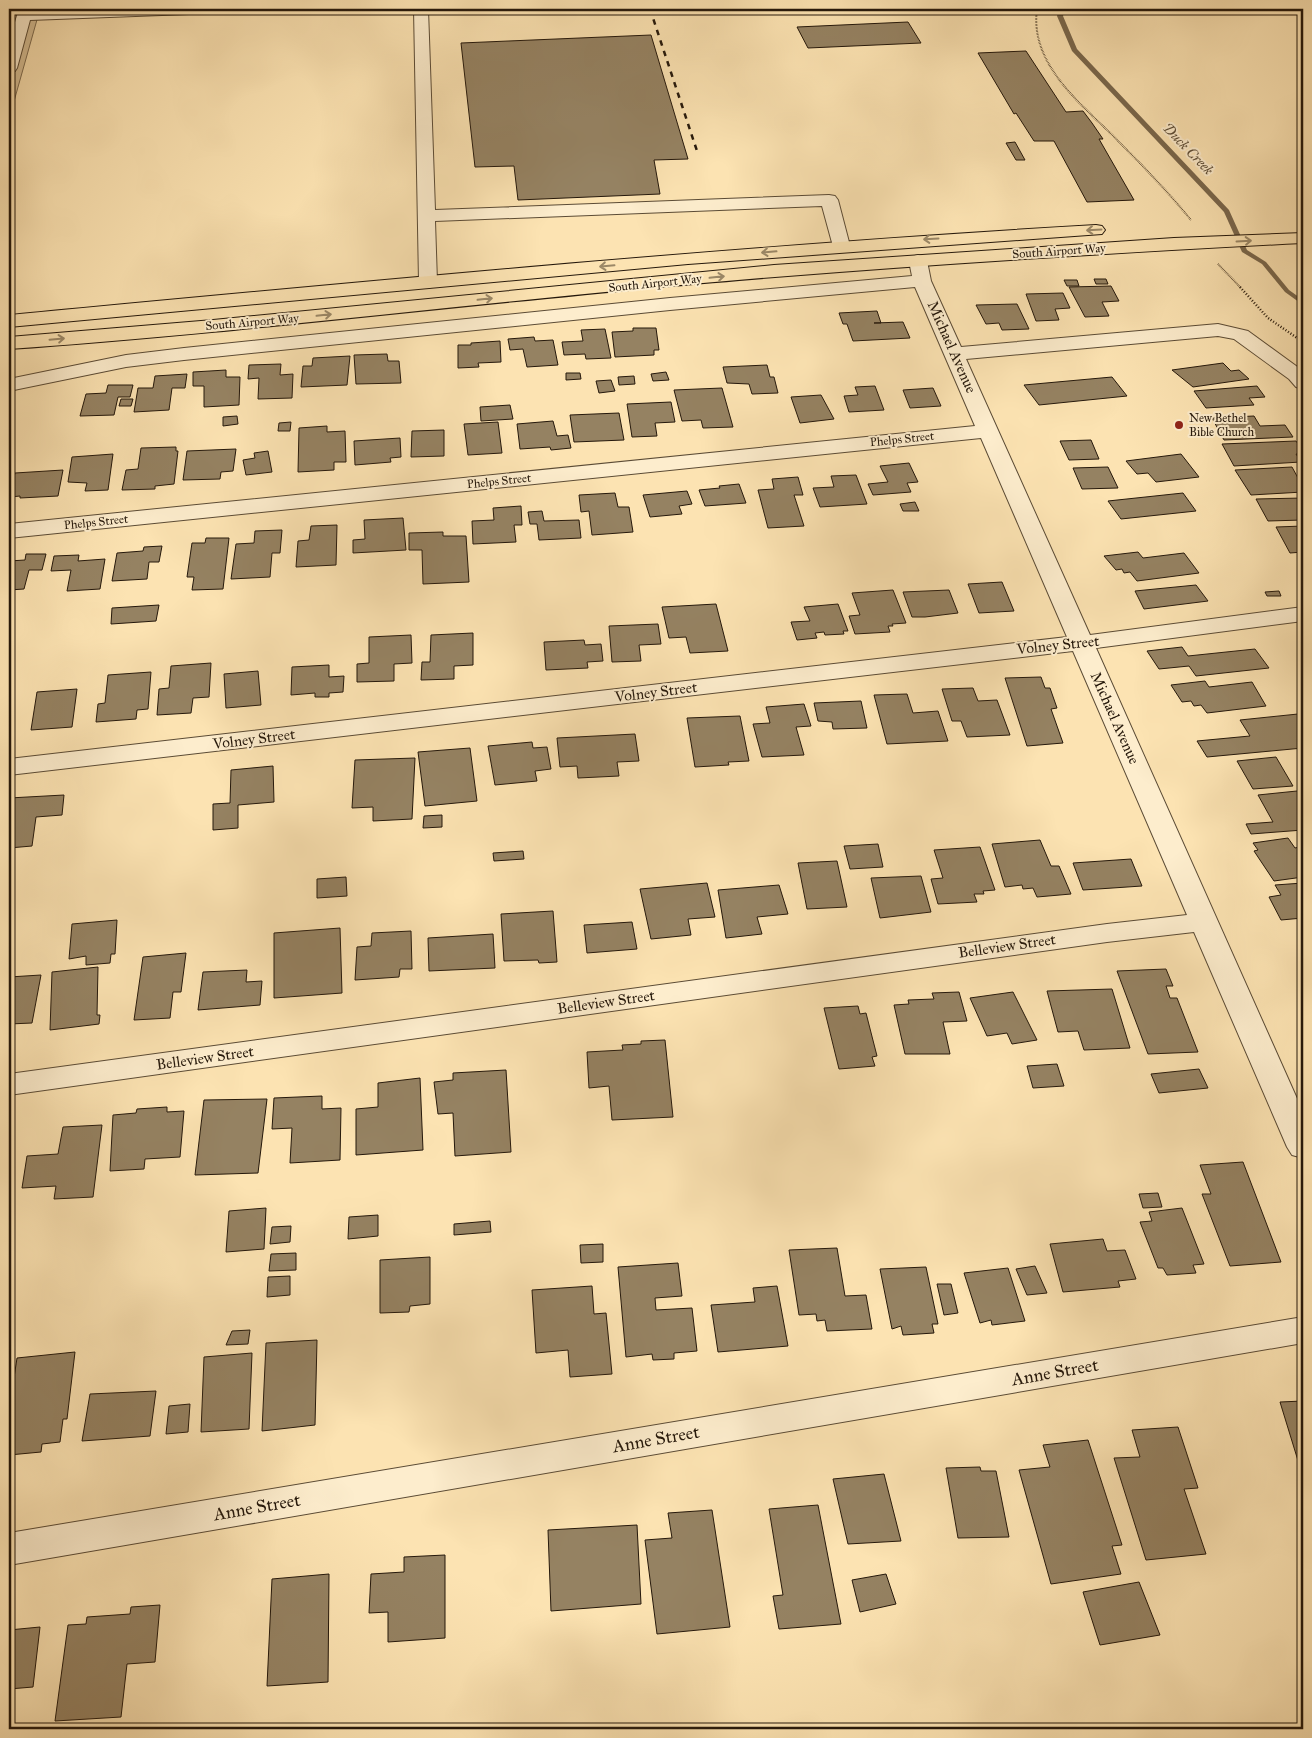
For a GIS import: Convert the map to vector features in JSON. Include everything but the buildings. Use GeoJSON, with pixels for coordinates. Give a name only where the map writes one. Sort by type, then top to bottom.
{"type":"FeatureCollection","features":[{"type":"Feature","properties":{"kind":"main road","name":"South Airport Way"},"geometry":{"type":"LineString","coordinates":[[9,321],[840,246],[1118,229]]}},
{"type":"Feature","properties":{"kind":"main road","name":"South Airport Way"},"geometry":{"type":"LineString","coordinates":[[9,343],[213,326],[774,271],[920,271],[1204,243],[1303,238]]}},
{"type":"Feature","properties":{"kind":"street"},"geometry":{"type":"LineString","coordinates":[[9,68],[25,13],[215,9]]}},
{"type":"Feature","properties":{"kind":"street"},"geometry":{"type":"LineString","coordinates":[[420,9],[428,282]]}},
{"type":"Feature","properties":{"kind":"street"},"geometry":{"type":"LineString","coordinates":[[427,216],[829,200],[840,246]]}},
{"type":"Feature","properties":{"kind":"street"},"geometry":{"type":"LineString","coordinates":[[9,385],[126,361],[670,304],[920,271]]}},
{"type":"Feature","properties":{"kind":"street","name":"Michael Avenue"},"geometry":{"type":"LineString","coordinates":[[920,271],[1303,1147]]}},
{"type":"Feature","properties":{"kind":"street"},"geometry":{"type":"LineString","coordinates":[[955,354],[1218,330],[1241,336],[1296,375],[1303,383]]}},
{"type":"Feature","properties":{"kind":"street","name":"Phelps Street"},"geometry":{"type":"LineString","coordinates":[[9,531],[989,430]]}},
{"type":"Feature","properties":{"kind":"street","name":"Volney Street"},"geometry":{"type":"LineString","coordinates":[[9,767],[980,653],[1082,643],[1303,614]]}},
{"type":"Feature","properties":{"kind":"street","name":"Belleview Street"},"geometry":{"type":"LineString","coordinates":[[9,1085],[1107,933],[1204,922]]}},
{"type":"Feature","properties":{"kind":"street","name":"Anne Street"},"geometry":{"type":"LineString","coordinates":[[9,1549],[1303,1330]]}},
{"type":"Feature","properties":{"kind":"path"},"geometry":{"type":"LineString","coordinates":[[1037,9],[1040,42],[1045,57],[1054,72],[1078,100],[1165,188],[1195,225],[1212,256],[1268,318],[1303,342]]}},
{"type":"Feature","properties":{"kind":"shaded area"},"geometry":{"type":"Polygon","coordinates":[[[9,9],[40,9],[9,119],[9,9]]]}},
{"type":"Feature","properties":{"kind":"waterway","name":"Duck Creek"},"geometry":{"type":"LineString","coordinates":[[1062,9],[1060,16],[1074,50],[1227,211],[1244,251],[1264,263],[1287,291],[1303,303]]}},
{"type":"Feature","properties":{"kind":"railway"},"geometry":{"type":"LineString","coordinates":[[650,9],[698,154]]}},
{"type":"Feature","properties":{"kind":"place","name":"New Bethel Bible Church"},"geometry":{"type":"Point","coordinates":[1179,425]}}]}
